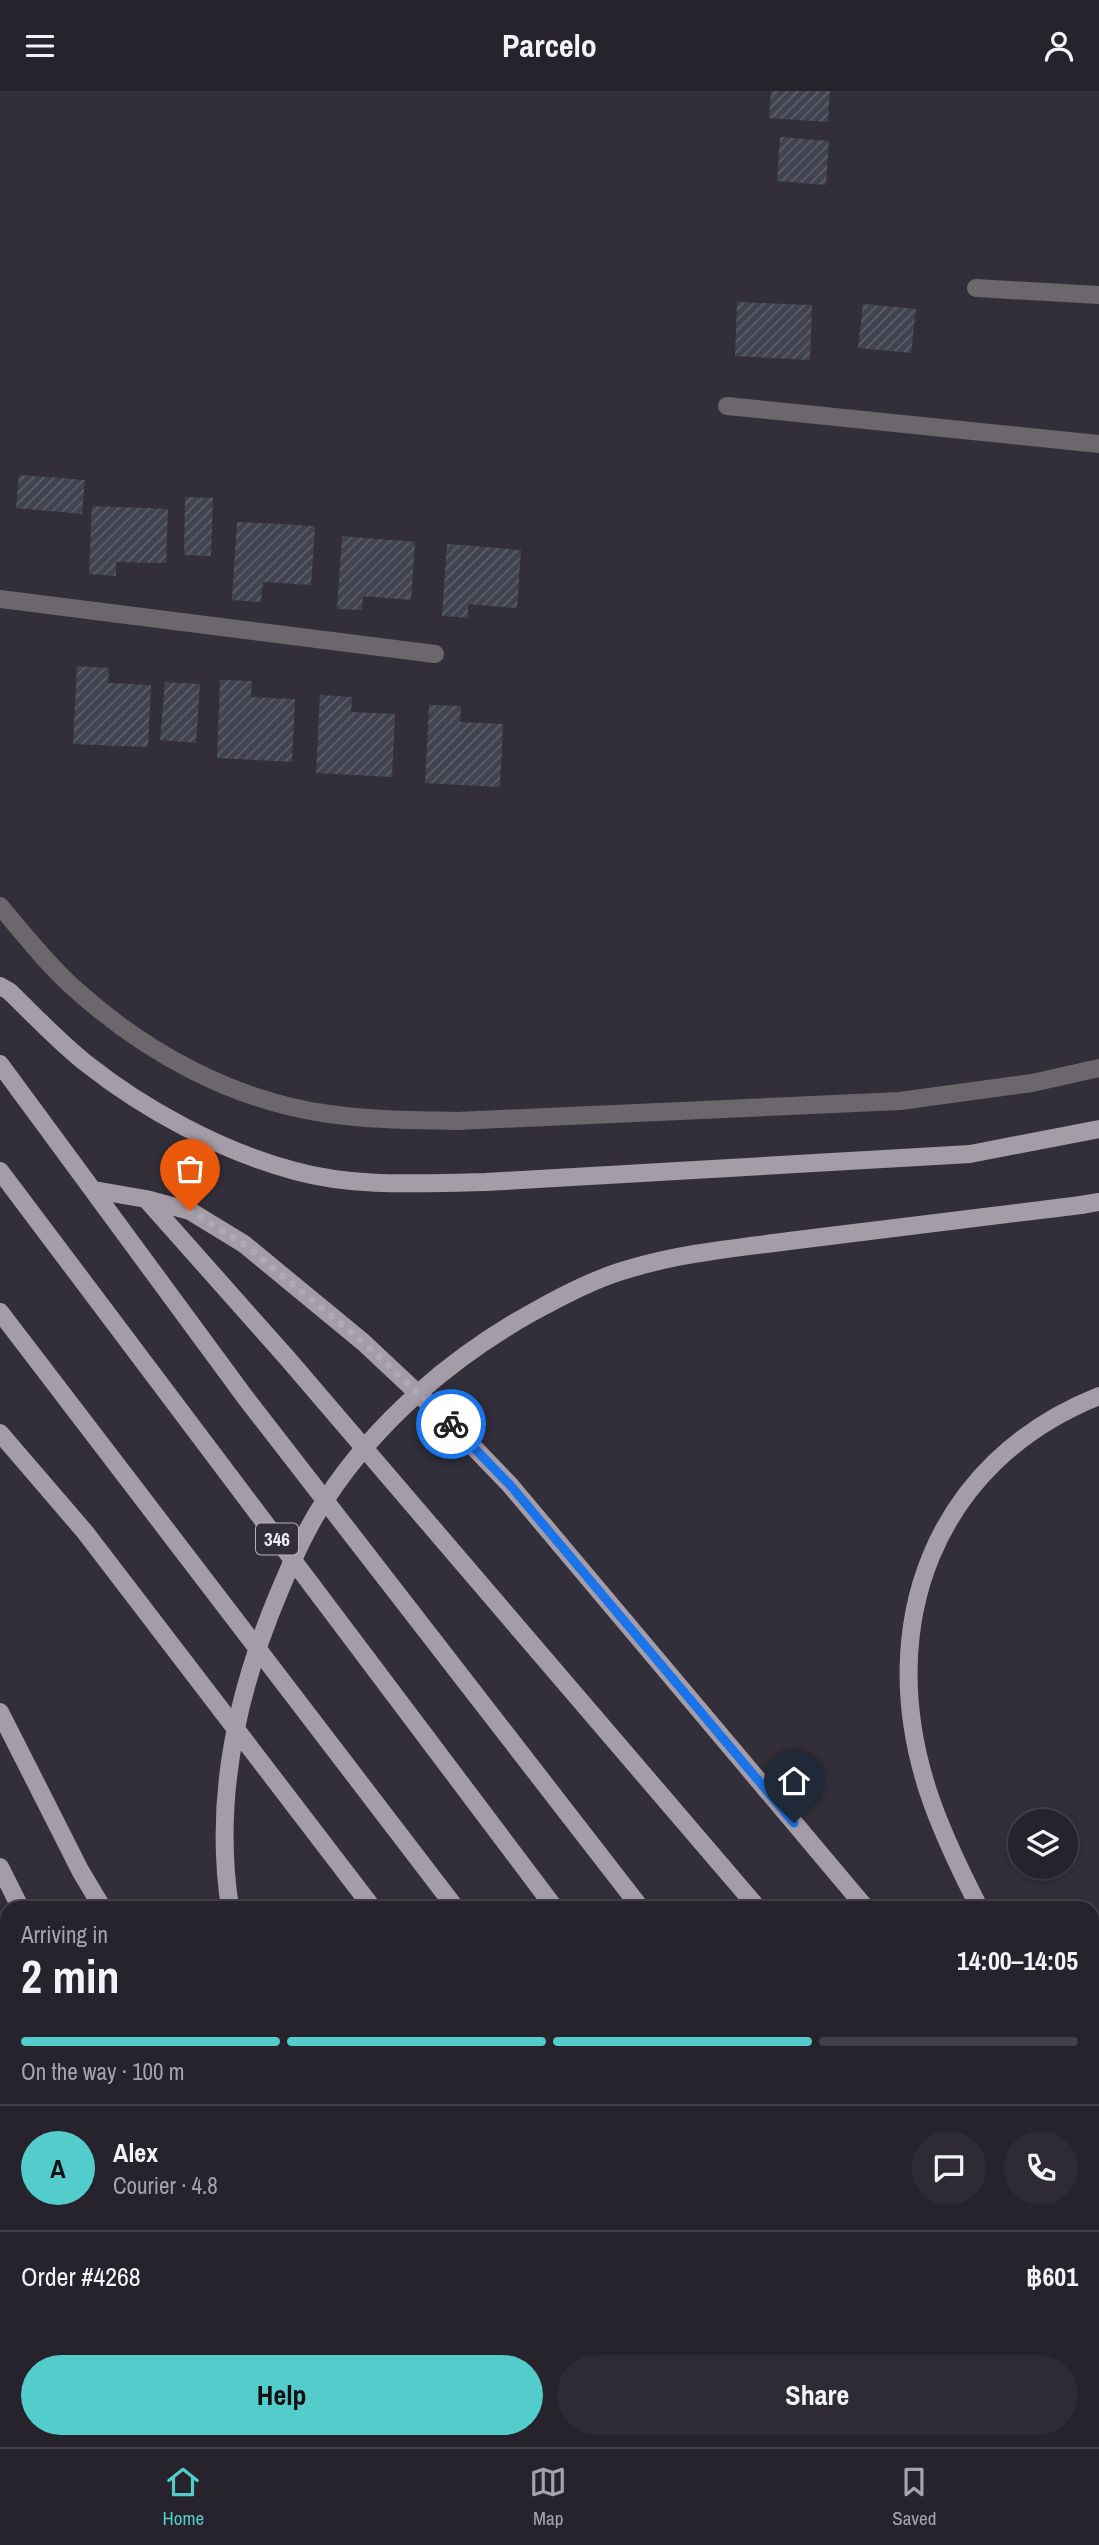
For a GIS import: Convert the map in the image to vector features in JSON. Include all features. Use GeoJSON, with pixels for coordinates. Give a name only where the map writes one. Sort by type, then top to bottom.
{"type":"FeatureCollection","features":[{"type":"Feature","properties":{"kind":"main road"},"geometry":{"type":"LineString","coordinates":[[0,986],[9,991],[87,1064],[131,1096],[172,1120],[255,1158],[296,1172],[350,1180],[486,1182],[970,1154],[1099,1129]]}},
{"type":"Feature","properties":{"kind":"main road"},"geometry":{"type":"LineString","coordinates":[[0,1064],[237,1386],[635,1901]]}},
{"type":"Feature","properties":{"kind":"main road","name":"346"},"geometry":{"type":"LineString","coordinates":[[0,1171],[549,1901]]}},
{"type":"Feature","properties":{"kind":"main road"},"geometry":{"type":"LineString","coordinates":[[94,1190],[146,1199],[190,1211],[244,1244],[363,1342],[460,1433],[510,1485],[860,1901]]}},
{"type":"Feature","properties":{"kind":"main road"},"geometry":{"type":"LineString","coordinates":[[146,1199],[288,1359],[752,1901]]}},
{"type":"Feature","properties":{"kind":"main road"},"geometry":{"type":"LineString","coordinates":[[229,1901],[224,1871],[227,1776],[236,1726],[267,1619],[293,1557],[326,1499],[353,1463],[399,1411],[446,1369],[504,1329],[566,1294],[630,1268],[691,1255],[777,1243],[1090,1204]]}},
{"type":"Feature","properties":{"kind":"main road"},"geometry":{"type":"LineString","coordinates":[[0,1312],[451,1901]]}},
{"type":"Feature","properties":{"kind":"main road"},"geometry":{"type":"LineString","coordinates":[[976,1901],[941,1826],[928,1789],[912,1718],[908,1646],[920,1587],[935,1543],[947,1520],[981,1475],[1038,1428],[1099,1396]]}},
{"type":"Feature","properties":{"kind":"main road"},"geometry":{"type":"LineString","coordinates":[[0,1433],[85,1532],[367,1901]]}},
{"type":"Feature","properties":{"kind":"main road"},"geometry":{"type":"LineString","coordinates":[[0,1711],[81,1872],[98,1901]]}},
{"type":"Feature","properties":{"kind":"main road"},"geometry":{"type":"LineString","coordinates":[[0,1867],[17,1901]]}},
{"type":"Feature","properties":{"kind":"street"},"geometry":{"type":"LineString","coordinates":[[976,288],[1099,295]]}},
{"type":"Feature","properties":{"kind":"street"},"geometry":{"type":"LineString","coordinates":[[727,405],[1099,444]]}},
{"type":"Feature","properties":{"kind":"street"},"geometry":{"type":"LineString","coordinates":[[0,599],[435,654]]}},
{"type":"Feature","properties":{"kind":"street"},"geometry":{"type":"LineString","coordinates":[[0,906],[73,988],[144,1044],[227,1087],[277,1104],[328,1114],[384,1120],[457,1121],[900,1101],[1032,1083],[1099,1068]]}},
{"type":"Feature","properties":{"kind":"building"},"geometry":{"type":"Polygon","coordinates":[[[771,91],[830,91],[828,122],[769,118],[771,91]]]}},
{"type":"Feature","properties":{"kind":"building"},"geometry":{"type":"Polygon","coordinates":[[[780,137],[829,141],[826,185],[777,181],[780,137]]]}},
{"type":"Feature","properties":{"kind":"building"},"geometry":{"type":"Polygon","coordinates":[[[737,302],[812,305],[810,360],[735,356],[737,302]]]}},
{"type":"Feature","properties":{"kind":"building"},"geometry":{"type":"Polygon","coordinates":[[[863,304],[916,309],[911,353],[858,348],[863,304]]]}},
{"type":"Feature","properties":{"kind":"building"},"geometry":{"type":"Polygon","coordinates":[[[19,475],[85,480],[82,514],[16,508],[19,475]]]}},
{"type":"Feature","properties":{"kind":"building"},"geometry":{"type":"Polygon","coordinates":[[[185,497],[213,498],[211,556],[184,555],[185,497]]]}},
{"type":"Feature","properties":{"kind":"building"},"geometry":{"type":"Polygon","coordinates":[[[92,506],[168,509],[166,563],[116,562],[116,576],[89,574],[92,506]]]}},
{"type":"Feature","properties":{"kind":"building"},"geometry":{"type":"Polygon","coordinates":[[[237,522],[315,526],[311,585],[263,582],[261,602],[232,600],[237,522]]]}},
{"type":"Feature","properties":{"kind":"building"},"geometry":{"type":"Polygon","coordinates":[[[342,536],[415,542],[411,600],[363,596],[362,610],[337,609],[342,536]]]}},
{"type":"Feature","properties":{"kind":"building"},"geometry":{"type":"Polygon","coordinates":[[[447,544],[521,550],[517,608],[468,604],[468,618],[442,616],[447,544]]]}},
{"type":"Feature","properties":{"kind":"building"},"geometry":{"type":"Polygon","coordinates":[[[77,666],[109,668],[108,683],[151,685],[148,747],[73,744],[77,666]]]}},
{"type":"Feature","properties":{"kind":"building"},"geometry":{"type":"Polygon","coordinates":[[[220,680],[252,681],[251,697],[295,699],[292,762],[217,758],[220,680]]]}},
{"type":"Feature","properties":{"kind":"building"},"geometry":{"type":"Polygon","coordinates":[[[165,682],[200,684],[196,743],[160,740],[165,682]]]}},
{"type":"Feature","properties":{"kind":"building"},"geometry":{"type":"Polygon","coordinates":[[[320,695],[352,697],[351,712],[395,714],[392,777],[316,773],[320,695]]]}},
{"type":"Feature","properties":{"kind":"building"},"geometry":{"type":"Polygon","coordinates":[[[429,705],[461,706],[460,722],[503,724],[500,787],[425,783],[429,705]]]}},
{"type":"Feature","properties":{"kind":"way so far"},"geometry":{"type":"LineString","coordinates":[[190,1211],[244,1244],[363,1342],[451,1424]]}},
{"type":"Feature","properties":{"kind":"route"},"geometry":{"type":"LineString","coordinates":[[451,1424],[510,1485],[794,1823]]}}]}
